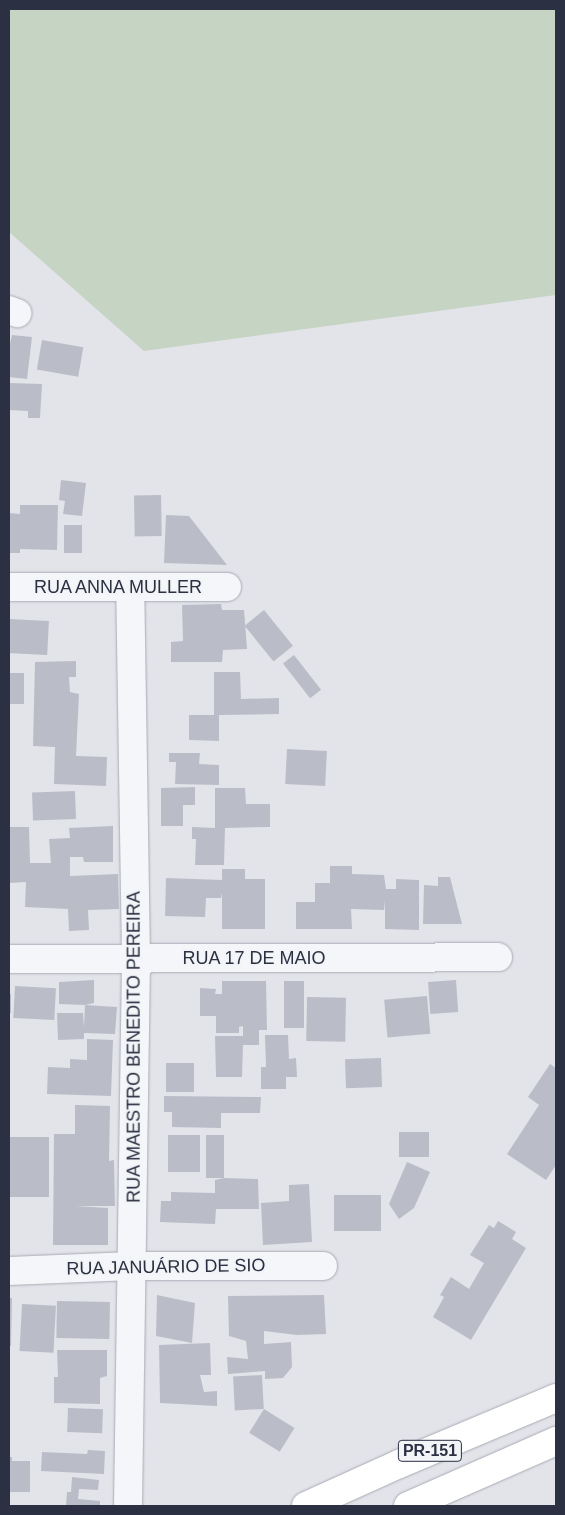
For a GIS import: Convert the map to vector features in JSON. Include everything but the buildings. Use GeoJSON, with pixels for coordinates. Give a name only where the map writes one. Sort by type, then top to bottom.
{"type":"FeatureCollection","features":[{"type":"Feature","properties":{"kind":"highway","name":"PR-151"},"geometry":{"type":"LineString","coordinates":[[306,1506],[399,1464],[556,1398]]}},
{"type":"Feature","properties":{"kind":"highway","name":"PR-151"},"geometry":{"type":"LineString","coordinates":[[408,1506],[556,1441]]}},
{"type":"Feature","properties":{"kind":"street","name":"RUA MAESTRO BENEDITO PEREIRA"},"geometry":{"type":"LineString","coordinates":[[128,1506],[136,958],[130,587]]}},
{"type":"Feature","properties":{"kind":"street","name":"RUA ANNA MULLER"},"geometry":{"type":"LineString","coordinates":[[9,588],[227,587]]}},
{"type":"Feature","properties":{"kind":"street","name":"RUA 17 DE MAIO"},"geometry":{"type":"LineString","coordinates":[[9,959],[498,957]]}},
{"type":"Feature","properties":{"kind":"street","name":"RUA JANUÁRIO DE SIO"},"geometry":{"type":"LineString","coordinates":[[9,1271],[132,1266],[323,1266]]}},
{"type":"Feature","properties":{"kind":"green space"},"geometry":{"type":"Polygon","coordinates":[[[9,9],[556,9],[556,295],[144,351],[9,232],[9,9]]]}}]}
